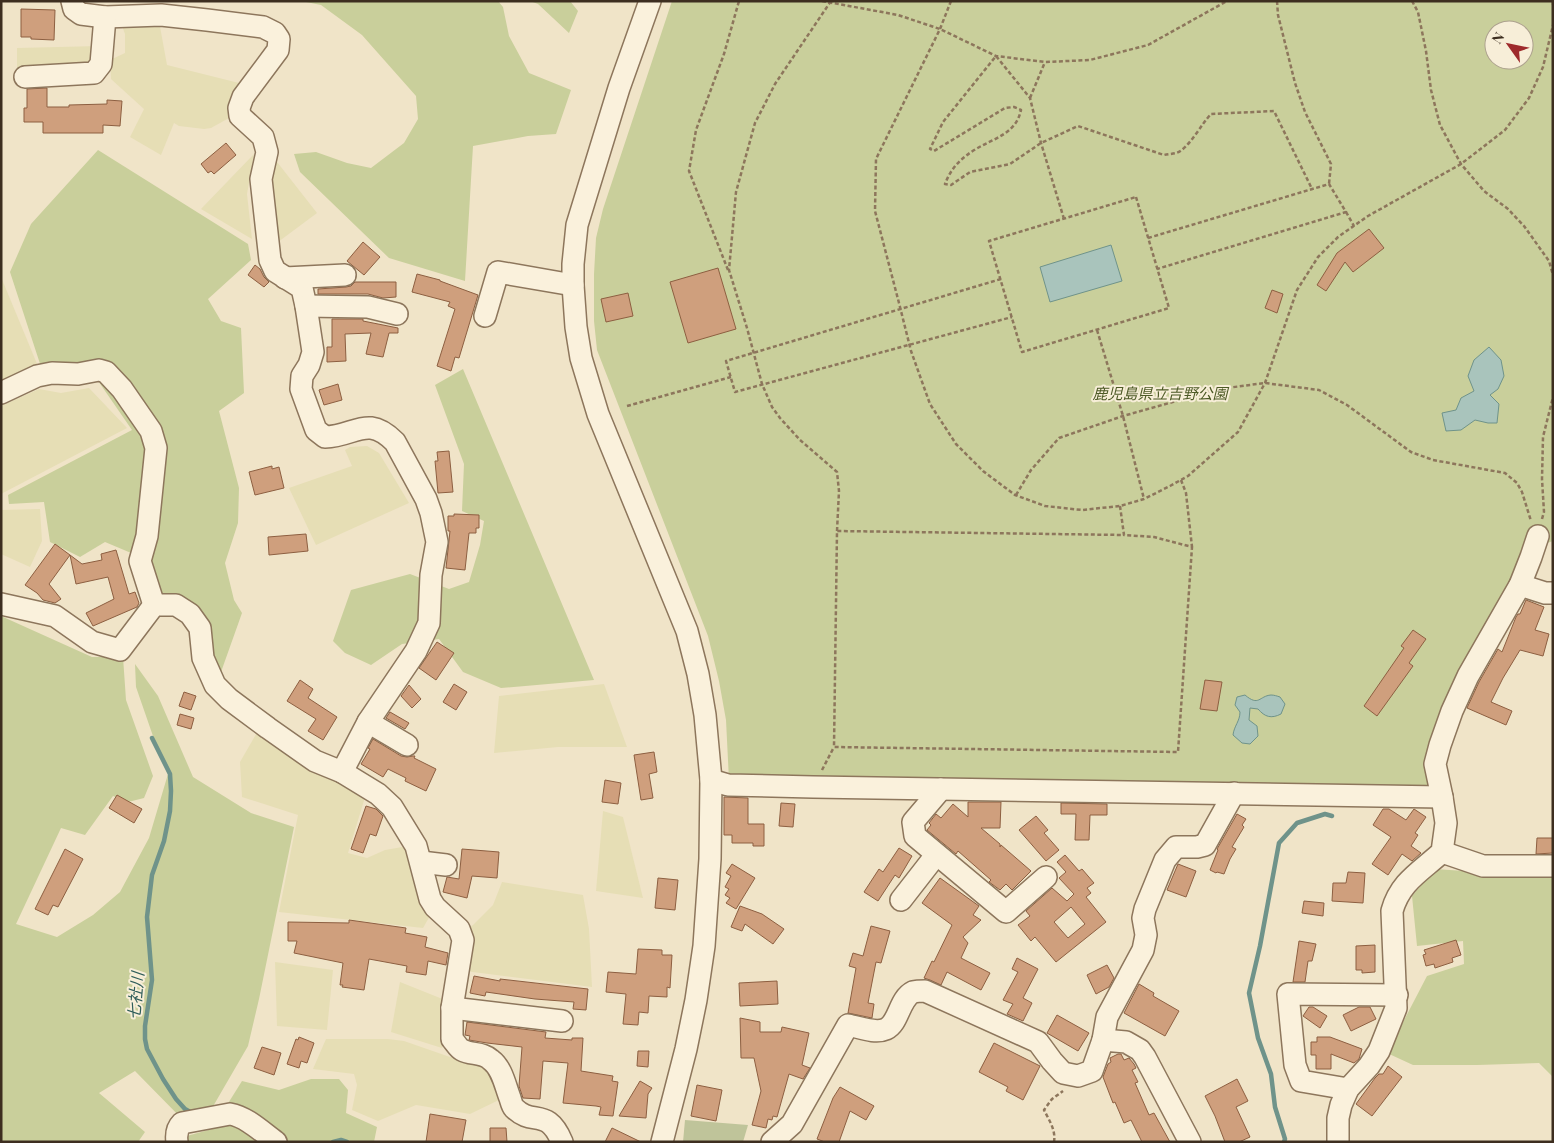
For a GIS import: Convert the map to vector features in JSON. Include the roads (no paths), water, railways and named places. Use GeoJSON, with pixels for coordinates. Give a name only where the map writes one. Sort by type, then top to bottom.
{"type":"FeatureCollection","features":[{"type":"Feature","properties":{"kind":"street"},"geometry":{"type":"LineString","coordinates":[[72,1],[74,9],[81,14],[105,17],[161,15],[235,23],[263,27],[275,33],[279,39],[278,50],[243,96],[239,108],[240,116],[263,138],[267,152],[261,179],[270,260],[275,271],[302,288],[306,306],[313,352],[309,365],[302,376],[301,389],[316,430],[326,437],[338,437],[361,428],[372,427],[388,435],[395,442],[426,499],[431,513],[436,542],[431,575],[429,622],[416,651],[368,722],[342,772]]}},
{"type":"Feature","properties":{"kind":"street"},"geometry":{"type":"LineString","coordinates":[[650,1],[620,88],[577,225],[573,284],[576,327],[581,358],[598,414],[687,631],[698,674],[705,715],[711,780],[710,859],[704,946],[686,1049],[662,1142]]}},
{"type":"Feature","properties":{"kind":"street"},"geometry":{"type":"LineString","coordinates":[[25,77],[94,74],[101,64],[105,17]]}},
{"type":"Feature","properties":{"kind":"street"},"geometry":{"type":"LineString","coordinates":[[485,316],[498,272],[573,284]]}},
{"type":"Feature","properties":{"kind":"street"},"geometry":{"type":"LineString","coordinates":[[285,278],[345,275]]}},
{"type":"Feature","properties":{"kind":"street"},"geometry":{"type":"LineString","coordinates":[[306,306],[368,307],[397,314]]}},
{"type":"Feature","properties":{"kind":"street"},"geometry":{"type":"LineString","coordinates":[[1,393],[37,376],[52,373],[78,374],[99,370],[106,372],[122,389],[151,432],[156,448],[147,536],[140,561],[154,605]]}},
{"type":"Feature","properties":{"kind":"street"},"geometry":{"type":"LineString","coordinates":[[1338,1142],[1337,1132],[1340,1111],[1348,1089],[1369,1066],[1379,1051],[1396,1008],[1397,995],[1392,912],[1396,898],[1406,882],[1442,852],[1446,823],[1435,764],[1452,711],[1468,676],[1520,585],[1538,536]]}},
{"type":"Feature","properties":{"kind":"street"},"geometry":{"type":"LineString","coordinates":[[1520,585],[1544,593],[1553,593]]}},
{"type":"Feature","properties":{"kind":"street"},"geometry":{"type":"LineString","coordinates":[[1,604],[55,616],[92,642],[120,650],[154,605]]}},
{"type":"Feature","properties":{"kind":"street"},"geometry":{"type":"LineString","coordinates":[[154,605],[176,605],[190,614],[200,628],[203,658],[215,685],[229,699],[315,761],[342,772],[378,794],[392,807],[416,846],[430,899],[434,907],[459,929],[463,940],[452,1008],[452,1039],[461,1050],[482,1054],[491,1059],[498,1066],[513,1107],[526,1116],[544,1118],[557,1130],[562,1142]]}},
{"type":"Feature","properties":{"kind":"street"},"geometry":{"type":"LineString","coordinates":[[368,722],[407,745]]}},
{"type":"Feature","properties":{"kind":"street"},"geometry":{"type":"LineString","coordinates":[[711,780],[728,785],[813,787],[1442,797]]}},
{"type":"Feature","properties":{"kind":"street"},"geometry":{"type":"LineString","coordinates":[[941,789],[913,822],[915,836],[936,855],[1006,912],[1046,877]]}},
{"type":"Feature","properties":{"kind":"street"},"geometry":{"type":"LineString","coordinates":[[772,1142],[792,1124],[848,1025],[876,1031],[887,1029],[906,997],[914,992],[925,990],[1038,1042],[1063,1073],[1078,1076],[1092,1071],[1103,1040],[1107,1018],[1143,950],[1145,942],[1143,918],[1145,909],[1165,860],[1176,847],[1205,845],[1234,793]]}},
{"type":"Feature","properties":{"kind":"street"},"geometry":{"type":"LineString","coordinates":[[1442,852],[1483,866],[1553,866]]}},
{"type":"Feature","properties":{"kind":"street"},"geometry":{"type":"LineString","coordinates":[[902,900],[936,855]]}},
{"type":"Feature","properties":{"kind":"street"},"geometry":{"type":"LineString","coordinates":[[421,862],[446,865]]}},
{"type":"Feature","properties":{"kind":"street"},"geometry":{"type":"LineString","coordinates":[[1348,1089],[1302,1081],[1295,1065],[1288,994],[1397,995]]}},
{"type":"Feature","properties":{"kind":"street"},"geometry":{"type":"LineString","coordinates":[[452,1008],[562,1021]]}},
{"type":"Feature","properties":{"kind":"street"},"geometry":{"type":"LineString","coordinates":[[1103,1040],[1126,1042],[1140,1050],[1145,1056],[1190,1142]]}},
{"type":"Feature","properties":{"kind":"street"},"geometry":{"type":"LineString","coordinates":[[177,1142],[176,1135],[179,1126],[182,1124],[230,1114],[249,1122],[276,1142]]}},
{"type":"Feature","properties":{"kind":"water"},"geometry":{"type":"Polygon","coordinates":[[[1111,245],[1122,281],[1050,302],[1040,267],[1111,245]]]}},
{"type":"Feature","properties":{"kind":"water"},"geometry":{"type":"Polygon","coordinates":[[[1489,347],[1501,360],[1504,376],[1498,389],[1490,395],[1499,404],[1497,423],[1475,420],[1461,430],[1446,431],[1442,413],[1456,410],[1461,398],[1474,391],[1468,376],[1474,360],[1489,347]]]}},
{"type":"Feature","properties":{"kind":"water"},"geometry":{"type":"Polygon","coordinates":[[[1245,695],[1256,701],[1274,695],[1280,697],[1285,704],[1281,714],[1274,716],[1268,716],[1258,709],[1250,708],[1249,720],[1257,726],[1258,736],[1250,744],[1242,743],[1233,735],[1240,715],[1235,705],[1237,697],[1245,695]]]}},
{"type":"Feature","properties":{"kind":"waterway","name":"七社川"},"geometry":{"type":"LineString","coordinates":[[152,738],[170,774],[171,791],[170,811],[164,841],[152,875],[147,917],[152,980],[145,1026],[145,1039],[147,1049],[163,1079],[176,1099],[185,1109],[192,1113]]}},
{"type":"Feature","properties":{"kind":"waterway"},"geometry":{"type":"LineString","coordinates":[[1284,1142],[1285,1139],[1275,1107],[1271,1074],[1258,1038],[1249,993],[1260,946],[1279,843],[1297,823],[1325,814],[1332,816]]}},
{"type":"Feature","properties":{"kind":"waterway","name":"七社川"},"geometry":{"type":"LineString","coordinates":[[333,1142],[341,1140],[347,1142]]}},
{"type":"Feature","properties":{"kind":"park label","name":"鹿児島県立吉野公園"},"geometry":{"type":"Point","coordinates":[1160,393]}}]}
